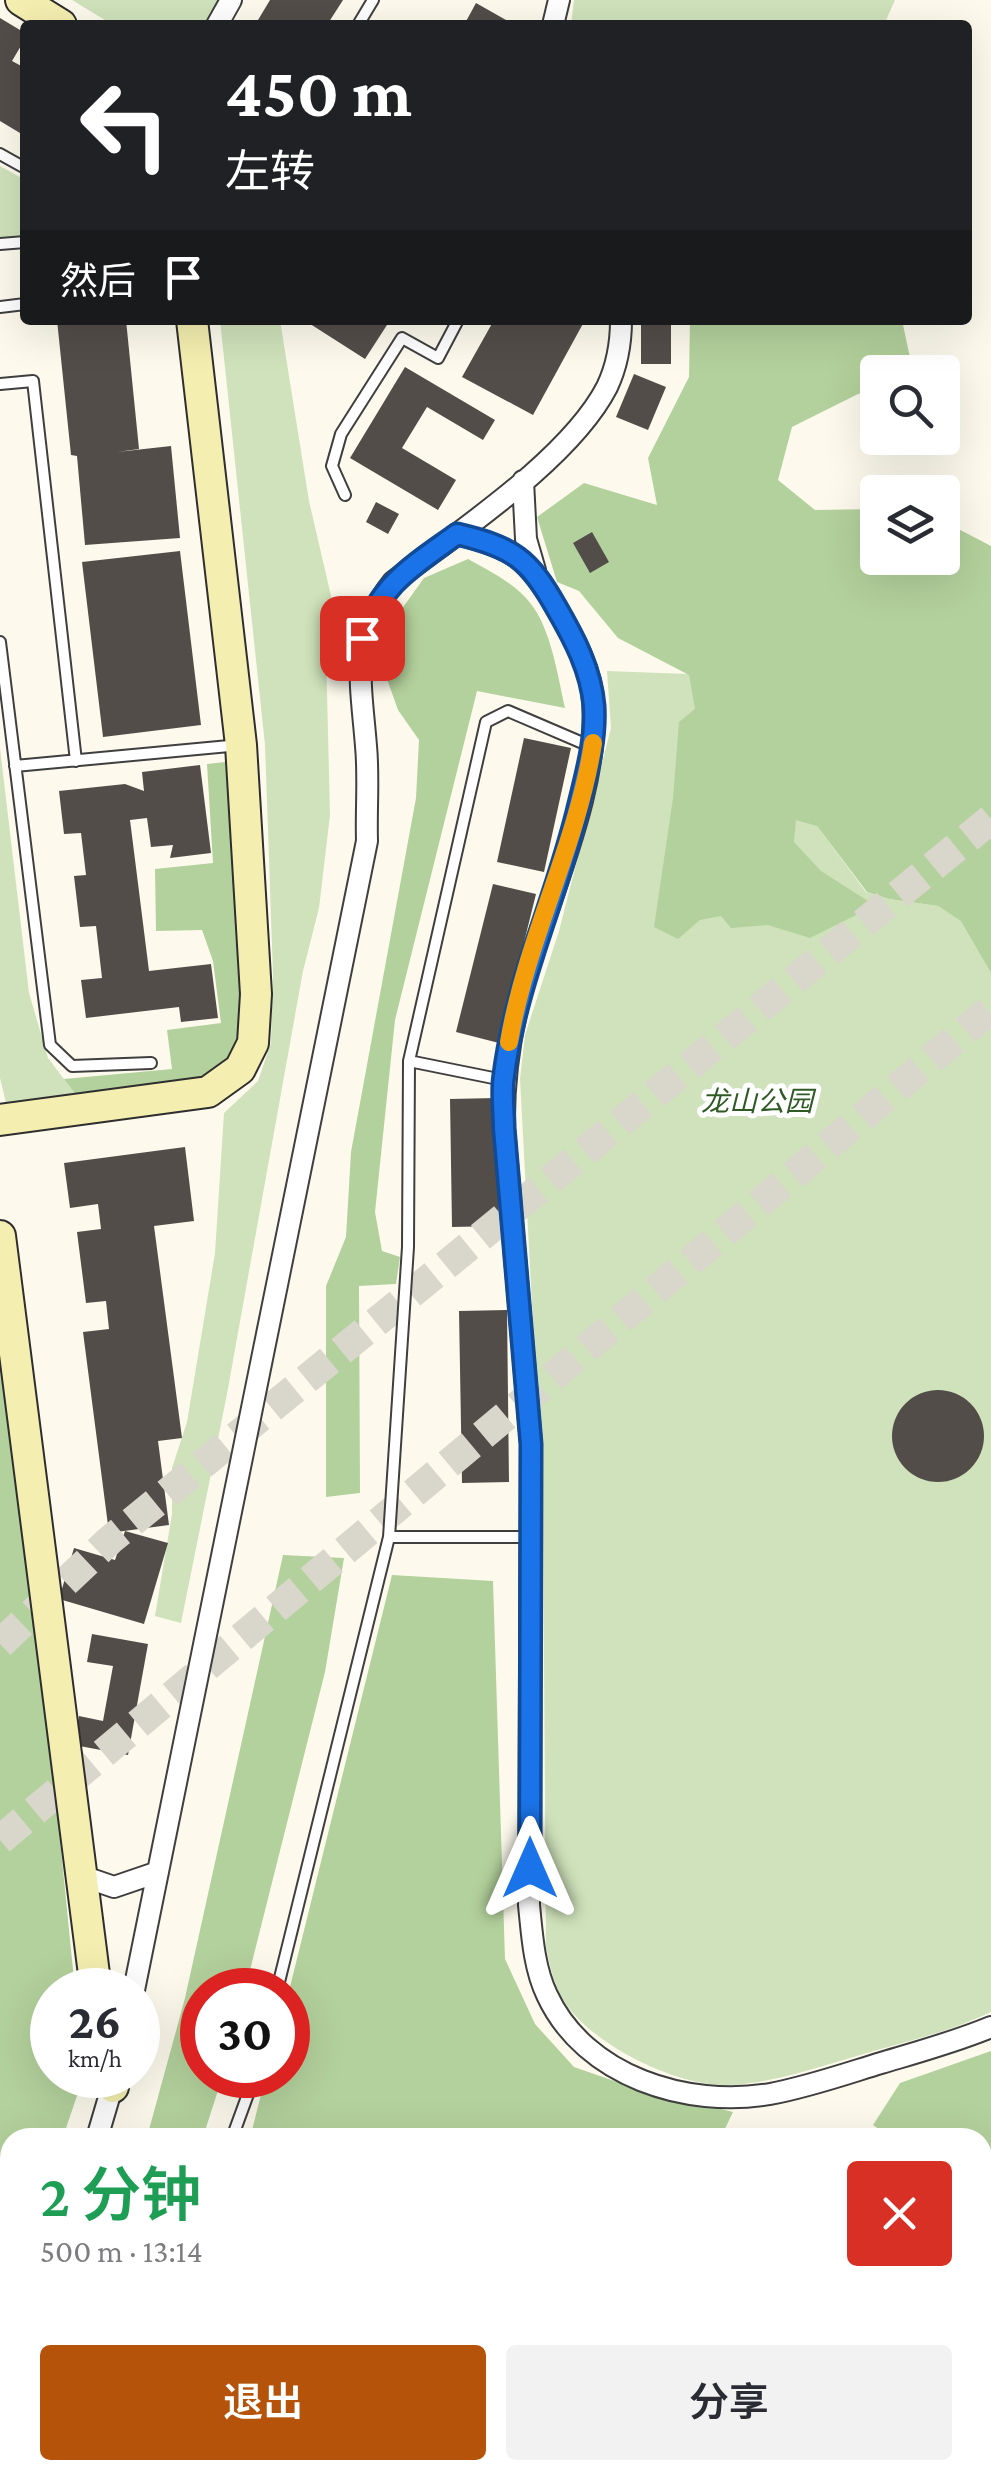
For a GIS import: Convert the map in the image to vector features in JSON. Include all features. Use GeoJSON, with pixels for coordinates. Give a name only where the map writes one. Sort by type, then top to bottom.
{"type":"FeatureCollection","features":[{"type":"Feature","properties":{"kind":"street"},"geometry":{"type":"LineString","coordinates":[[21,0],[53,20]]}},
{"type":"Feature","properties":{"kind":"street"},"geometry":{"type":"LineString","coordinates":[[0,1120],[208,1092],[232,1077],[254,1043],[256,994],[241,745],[193,325]]}},
{"type":"Feature","properties":{"kind":"street"},"geometry":{"type":"LineString","coordinates":[[138,1968],[366,841],[362,638],[378,600],[393,582],[522,481],[579,426],[600,398],[618,352],[621,325]]}},
{"type":"Feature","properties":{"kind":"street"},"geometry":{"type":"LineString","coordinates":[[522,481],[526,539],[535,570],[587,668],[594,706],[592,747],[568,850],[517,1006],[503,1080],[531,1444],[529,1906],[532,1943],[547,1996],[581,2043],[600,2060],[649,2083],[681,2092],[743,2096],[802,2087],[991,2027]]}},
{"type":"Feature","properties":{"kind":"street"},"geometry":{"type":"LineString","coordinates":[[457,534],[506,550],[535,570]]}},
{"type":"Feature","properties":{"kind":"street"},"geometry":{"type":"LineString","coordinates":[[0,1236],[93,1968]]}},
{"type":"Feature","properties":{"kind":"street"},"geometry":{"type":"LineString","coordinates":[[82,1876],[114,1887],[158,1872]]}},
{"type":"Feature","properties":{"kind":"street"},"geometry":{"type":"LineString","coordinates":[[100,2128],[108,2098]]}},
{"type":"Feature","properties":{"kind":"lane"},"geometry":{"type":"LineString","coordinates":[[344,495],[332,466],[341,434],[402,338],[438,358],[455,325]]}},
{"type":"Feature","properties":{"kind":"lane"},"geometry":{"type":"LineString","coordinates":[[0,384],[33,382],[76,762]]}},
{"type":"Feature","properties":{"kind":"lane"},"geometry":{"type":"LineString","coordinates":[[0,642],[50,1045],[72,1066],[151,1063]]}},
{"type":"Feature","properties":{"kind":"lane"},"geometry":{"type":"LineString","coordinates":[[282,1968],[389,1537],[408,1247],[409,1061],[486,722],[508,711],[592,747]]}},
{"type":"Feature","properties":{"kind":"lane"},"geometry":{"type":"LineString","coordinates":[[16,766],[241,745]]}},
{"type":"Feature","properties":{"kind":"lane"},"geometry":{"type":"LineString","coordinates":[[409,1061],[503,1080]]}},
{"type":"Feature","properties":{"kind":"lane"},"geometry":{"type":"LineString","coordinates":[[389,1537],[532,1537]]}},
{"type":"Feature","properties":{"kind":"lane"},"geometry":{"type":"LineString","coordinates":[[236,2128],[247,2098]]}},
{"type":"Feature","properties":{"kind":"green space"},"geometry":{"type":"Polygon","coordinates":[[[72,0],[219,0],[207,20],[105,20],[72,0]]]}},
{"type":"Feature","properties":{"kind":"green space"},"geometry":{"type":"Polygon","coordinates":[[[574,0],[895,0],[886,20],[572,20],[574,0]]]}},
{"type":"Feature","properties":{"kind":"green space"},"geometry":{"type":"Polygon","coordinates":[[[0,166],[20,177],[20,236],[0,238],[0,166]]]}},
{"type":"Feature","properties":{"kind":"green space"},"geometry":{"type":"Polygon","coordinates":[[[221,325],[281,325],[309,501],[335,613],[326,651],[330,815],[319,908],[303,971],[227,1394],[181,1623],[155,1616],[172,1514],[172,1468],[187,1422],[215,1253],[224,1113],[258,1081],[271,1043],[273,975],[265,745],[221,325]]]}},
{"type":"Feature","properties":{"kind":"green space"},"geometry":{"type":"Polygon","coordinates":[[[690,325],[903,325],[909,355],[860,355],[860,393],[792,427],[778,480],[815,510],[860,509],[860,575],[960,575],[960,530],[991,546],[991,973],[961,921],[938,906],[867,892],[817,826],[796,820],[794,842],[821,871],[882,910],[862,912],[810,938],[768,925],[731,928],[721,916],[700,920],[678,939],[654,927],[673,798],[679,722],[695,709],[689,675],[618,638],[579,591],[557,582],[537,517],[584,483],[657,505],[648,458],[689,377],[690,325]]]}},
{"type":"Feature","properties":{"kind":"green space"},"geometry":{"type":"Polygon","coordinates":[[[468,559],[510,584],[538,614],[553,654],[565,708],[477,691],[395,1020],[375,1212],[382,1251],[400,1257],[396,1284],[359,1286],[360,1493],[326,1497],[326,1286],[346,1237],[351,1152],[416,798],[419,740],[398,710],[382,665],[396,617],[424,578],[468,559]]]}},
{"type":"Feature","properties":{"kind":"green space","name":"龙山公园"},"geometry":{"type":"Polygon","coordinates":[[[607,671],[689,674],[817,826],[866,892],[938,906],[962,921],[991,973],[991,2012],[910,2041],[794,2074],[743,2084],[683,2078],[612,2046],[574,2015],[562,1998],[546,1947],[543,1510],[520,1079],[525,1035],[559,931],[611,728],[607,671]]]}},
{"type":"Feature","properties":{"kind":"green space"},"geometry":{"type":"Polygon","coordinates":[[[0,748],[29,993],[48,1058],[79,1099],[6,1103],[0,1078],[0,748]]]}},
{"type":"Feature","properties":{"kind":"green space"},"geometry":{"type":"Polygon","coordinates":[[[234,761],[245,1021],[235,1056],[201,1086],[79,1099],[64,1079],[172,1069],[167,1030],[221,1023],[213,961],[202,930],[156,931],[155,869],[213,863],[207,764],[234,761]]]}},
{"type":"Feature","properties":{"kind":"green space"},"geometry":{"type":"Polygon","coordinates":[[[0,1335],[39,1628],[73,1968],[30,1968],[30,2098],[76,2098],[66,2128],[0,2128],[0,1335]]]}},
{"type":"Feature","properties":{"kind":"green space"},"geometry":{"type":"Polygon","coordinates":[[[283,1555],[344,1558],[325,1672],[251,1968],[192,1968],[283,1555]]]}},
{"type":"Feature","properties":{"kind":"green space"},"geometry":{"type":"Polygon","coordinates":[[[392,1575],[493,1581],[505,1959],[535,2024],[574,2067],[623,2084],[733,2112],[725,2128],[253,2128],[260,2098],[310,2098],[310,1968],[295,1968],[392,1575]]]}},
{"type":"Feature","properties":{"kind":"green space"},"geometry":{"type":"Polygon","coordinates":[[[180,2016],[180,2098],[216,2098],[206,2128],[149,2128],[180,2016]]]}},
{"type":"Feature","properties":{"kind":"green space"},"geometry":{"type":"Polygon","coordinates":[[[991,2051],[991,2128],[877,2128],[873,2125],[900,2083],[991,2051]]]}},
{"type":"Feature","properties":{"kind":"building"},"geometry":{"type":"Polygon","coordinates":[[[270,0],[343,0],[330,20],[258,20],[270,0]]]}},
{"type":"Feature","properties":{"kind":"building"},"geometry":{"type":"Polygon","coordinates":[[[476,3],[506,20],[467,20],[476,3]]]}},
{"type":"Feature","properties":{"kind":"building"},"geometry":{"type":"Polygon","coordinates":[[[0,18],[20,30],[20,47],[12,61],[20,65],[20,133],[0,121],[0,18]]]}},
{"type":"Feature","properties":{"kind":"building"},"geometry":{"type":"Polygon","coordinates":[[[58,325],[127,325],[139,449],[117,452],[171,446],[180,538],[85,545],[77,456],[71,455],[58,325]]]}},
{"type":"Feature","properties":{"kind":"building"},"geometry":{"type":"Polygon","coordinates":[[[312,325],[387,325],[365,359],[312,325]]]}},
{"type":"Feature","properties":{"kind":"building"},"geometry":{"type":"Polygon","coordinates":[[[491,325],[582,325],[533,415],[462,377],[491,325]]]}},
{"type":"Feature","properties":{"kind":"building"},"geometry":{"type":"Polygon","coordinates":[[[641,325],[671,325],[671,364],[641,364],[641,325]]]}},
{"type":"Feature","properties":{"kind":"building"},"geometry":{"type":"Polygon","coordinates":[[[405,367],[495,420],[483,440],[427,407],[402,448],[456,480],[438,510],[350,458],[405,367]]]}},
{"type":"Feature","properties":{"kind":"building"},"geometry":{"type":"Polygon","coordinates":[[[634,374],[666,387],[648,430],[616,417],[634,374]]]}},
{"type":"Feature","properties":{"kind":"building"},"geometry":{"type":"Polygon","coordinates":[[[376,502],[399,514],[388,534],[366,522],[376,502]]]}},
{"type":"Feature","properties":{"kind":"building"},"geometry":{"type":"Polygon","coordinates":[[[592,532],[609,562],[590,573],[573,543],[592,532]]]}},
{"type":"Feature","properties":{"kind":"building"},"geometry":{"type":"Polygon","coordinates":[[[180,551],[201,725],[103,737],[82,562],[180,551]]]}},
{"type":"Feature","properties":{"kind":"building"},"geometry":{"type":"Polygon","coordinates":[[[524,738],[571,748],[544,872],[497,862],[524,738]]]}},
{"type":"Feature","properties":{"kind":"building"},"geometry":{"type":"Polygon","coordinates":[[[200,765],[211,853],[170,858],[173,845],[151,847],[147,818],[130,820],[149,971],[211,964],[218,1018],[181,1022],[179,1007],[86,1018],[81,980],[102,978],[96,926],[80,927],[74,876],[86,875],[81,833],[64,834],[59,791],[125,784],[144,791],[142,772],[200,765]]]}},
{"type":"Feature","properties":{"kind":"building"},"geometry":{"type":"Polygon","coordinates":[[[493,884],[536,894],[499,1043],[456,1032],[493,884]]]}},
{"type":"Feature","properties":{"kind":"building"},"geometry":{"type":"Polygon","coordinates":[[[496,1098],[499,1226],[452,1227],[450,1099],[496,1098]]]}},
{"type":"Feature","properties":{"kind":"building"},"geometry":{"type":"Polygon","coordinates":[[[185,1147],[194,1221],[154,1226],[182,1438],[158,1441],[169,1525],[109,1533],[83,1332],[109,1329],[106,1301],[86,1303],[77,1232],[101,1229],[98,1204],[70,1208],[64,1163],[185,1147]]]}},
{"type":"Feature","properties":{"kind":"building"},"geometry":{"type":"Polygon","coordinates":[[[507,1310],[509,1482],[462,1483],[459,1311],[507,1310]]]}},
{"type":"Feature","properties":{"kind":"building"},"geometry":{"type":"Polygon","coordinates":[[[938,1390],[956,1393],[971,1403],[981,1418],[981,1454],[971,1469],[956,1479],[938,1482],[920,1479],[905,1469],[895,1454],[892,1436],[895,1418],[905,1403],[920,1393],[938,1390]]]}},
{"type":"Feature","properties":{"kind":"building"},"geometry":{"type":"Polygon","coordinates":[[[125,1531],[168,1543],[144,1624],[59,1599],[74,1548],[115,1560],[125,1531]]]}},
{"type":"Feature","properties":{"kind":"building"},"geometry":{"type":"Polygon","coordinates":[[[92,1634],[148,1644],[128,1755],[74,1745],[79,1716],[103,1721],[113,1666],[87,1662],[92,1634]]]}},
{"type":"Feature","properties":{"kind":"tunnel"},"geometry":{"type":"LineString","coordinates":[[0,1644],[110,1540],[991,819]]}},
{"type":"Feature","properties":{"kind":"tunnel"},"geometry":{"type":"LineString","coordinates":[[0,1840],[991,1009]]}},
{"type":"Feature","properties":{"kind":"slow traffic"},"geometry":{"type":"LineString","coordinates":[[509,1042],[527,971],[568,850],[593,743]]}},
{"type":"Feature","properties":{"kind":"route"},"geometry":{"type":"LineString","coordinates":[[362,638],[378,600],[393,582],[457,534],[479,539],[506,550],[535,570],[587,668],[594,706],[592,747],[568,850],[512,1024],[503,1080],[531,1444],[530,1868]]}}]}
